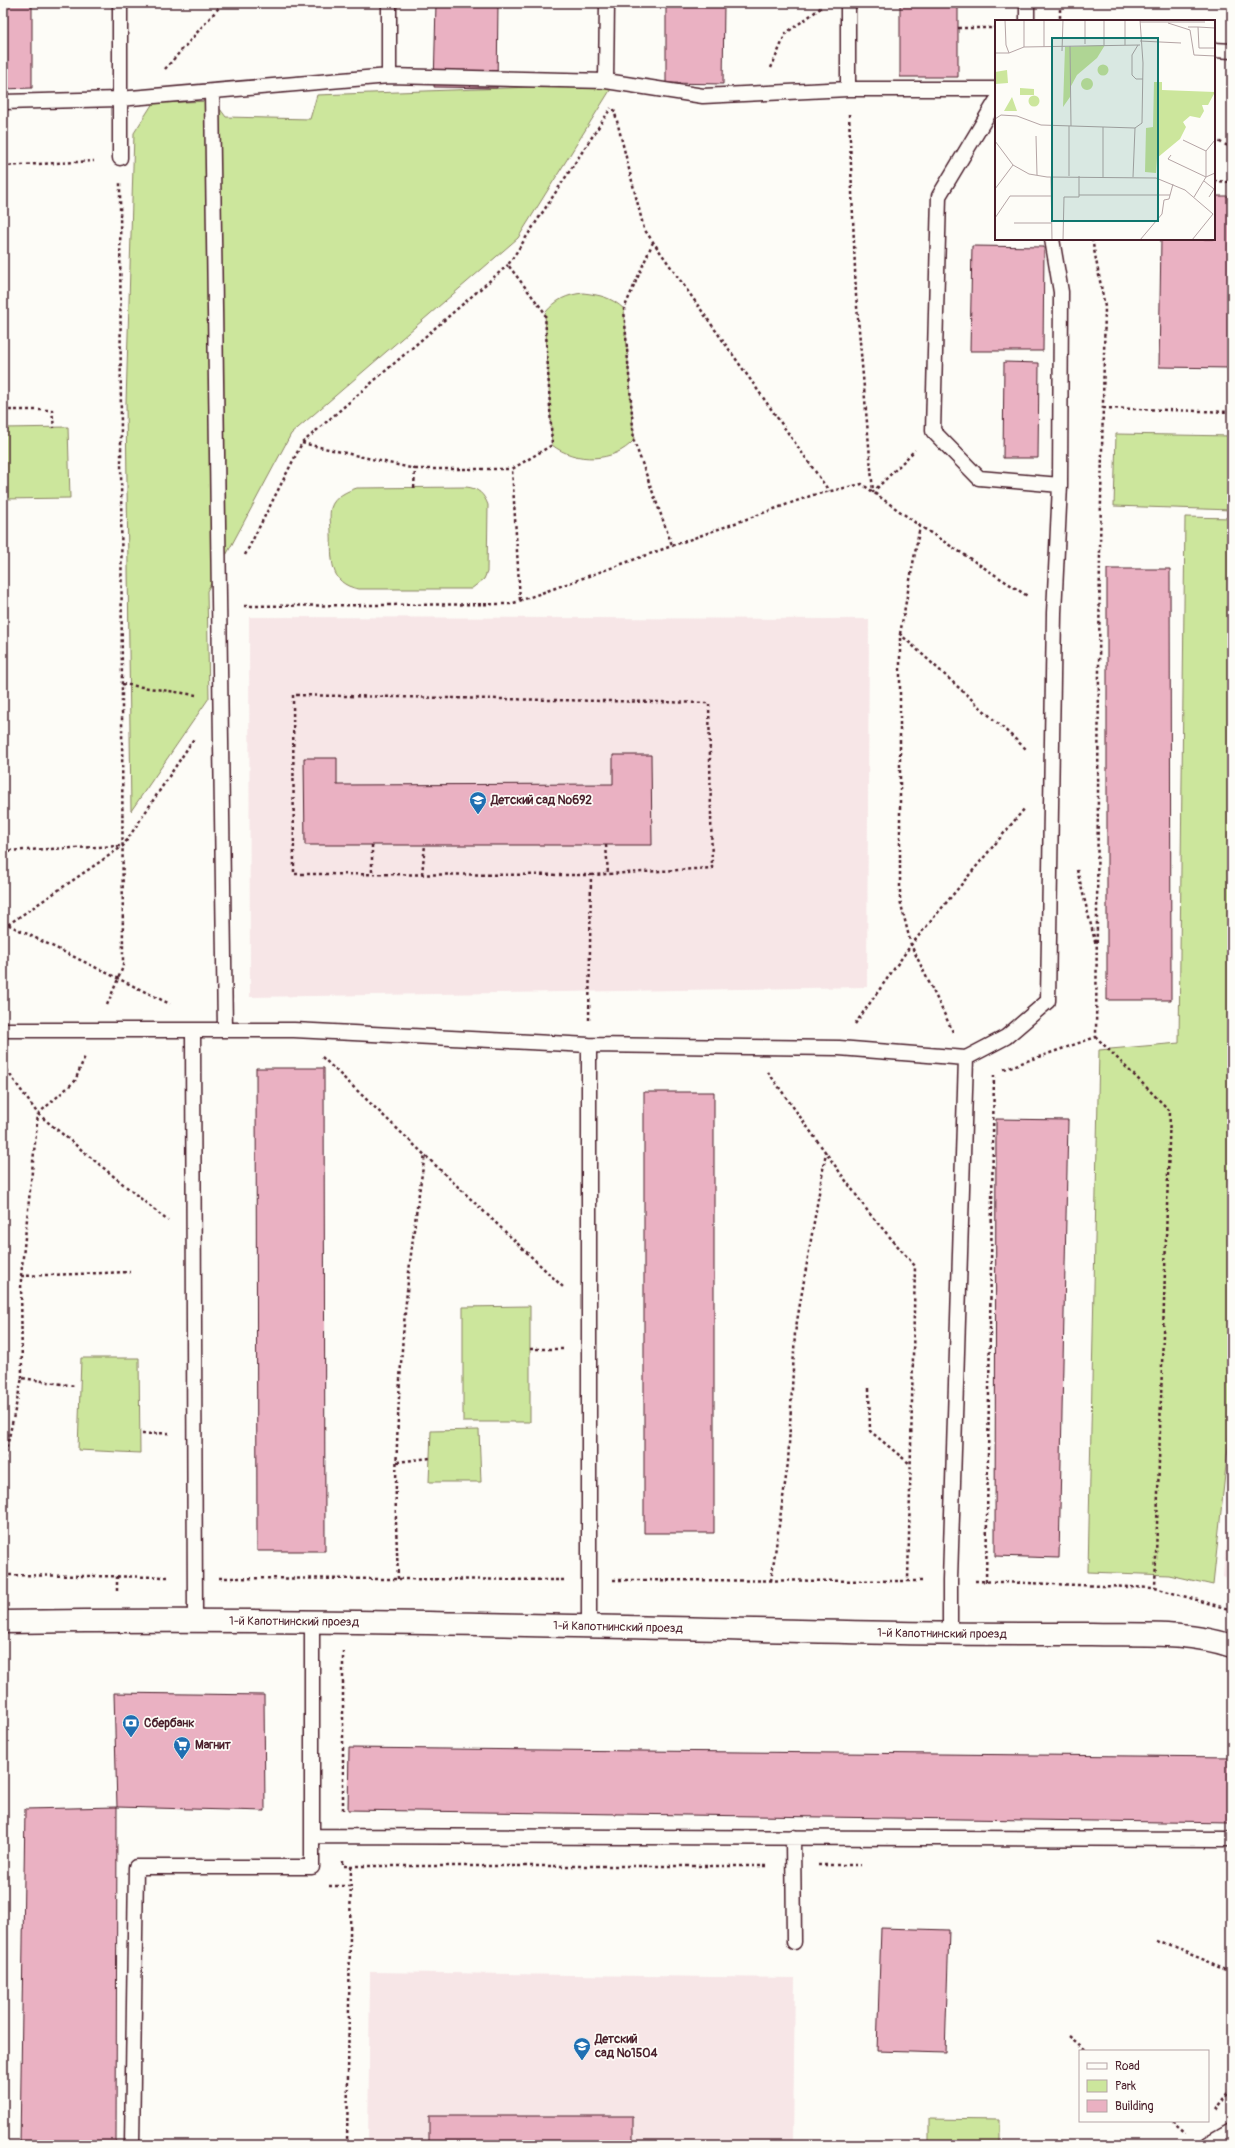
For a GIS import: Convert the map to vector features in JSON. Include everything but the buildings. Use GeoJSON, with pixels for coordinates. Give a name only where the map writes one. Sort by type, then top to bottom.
{"type":"FeatureCollection","features":[{"type":"Feature","properties":{"kind":"street","name":"1-й Капотнинский проезд"},"geometry":{"type":"LineString","coordinates":[[3,1622],[312,1622],[950,1634],[1172,1635],[1219,1642],[1232,1646]]}},
{"type":"Feature","properties":{"kind":"lane"},"geometry":{"type":"LineString","coordinates":[[120,3],[120,158]]}},
{"type":"Feature","properties":{"kind":"lane"},"geometry":{"type":"LineString","coordinates":[[389,3],[389,76]]}},
{"type":"Feature","properties":{"kind":"lane"},"geometry":{"type":"LineString","coordinates":[[606,81],[607,3]]}},
{"type":"Feature","properties":{"kind":"lane"},"geometry":{"type":"LineString","coordinates":[[848,3],[848,89]]}},
{"type":"Feature","properties":{"kind":"lane"},"geometry":{"type":"LineString","coordinates":[[1027,3],[1027,20]]}},
{"type":"Feature","properties":{"kind":"lane"},"geometry":{"type":"LineString","coordinates":[[1215,50],[1232,51]]}},
{"type":"Feature","properties":{"kind":"lane"},"geometry":{"type":"LineString","coordinates":[[3,102],[119,99],[389,76],[606,81],[703,96],[760,92],[848,89],[995,89]]}},
{"type":"Feature","properties":{"kind":"lane"},"geometry":{"type":"LineString","coordinates":[[212,92],[225,1030]]}},
{"type":"Feature","properties":{"kind":"lane"},"geometry":{"type":"LineString","coordinates":[[995,103],[939,196],[933,431],[979,478],[1060,485]]}},
{"type":"Feature","properties":{"kind":"lane"},"geometry":{"type":"LineString","coordinates":[[3,1030],[294,1030],[588,1045],[839,1048],[966,1058],[1006,1037],[1048,1001],[1053,774],[1054,614],[1060,485],[1061,292],[1052,240]]}},
{"type":"Feature","properties":{"kind":"lane"},"geometry":{"type":"LineString","coordinates":[[193,1030],[195,1621]]}},
{"type":"Feature","properties":{"kind":"lane"},"geometry":{"type":"LineString","coordinates":[[588,1045],[589,1627]]}},
{"type":"Feature","properties":{"kind":"lane"},"geometry":{"type":"LineString","coordinates":[[950,1634],[950,1580],[966,1058]]}},
{"type":"Feature","properties":{"kind":"lane"},"geometry":{"type":"LineString","coordinates":[[132,2145],[136,1867],[312,1867],[312,1622]]}},
{"type":"Feature","properties":{"kind":"lane"},"geometry":{"type":"LineString","coordinates":[[312,1836],[1232,1839]]}},
{"type":"Feature","properties":{"kind":"lane"},"geometry":{"type":"LineString","coordinates":[[793,1838],[794,1942]]}},
{"type":"Feature","properties":{"kind":"lane"},"geometry":{"type":"LineString","coordinates":[[1208,2145],[1232,2131]]}},
{"type":"Feature","properties":{"kind":"path"},"geometry":{"type":"LineString","coordinates":[[140,97],[223,3]]}},
{"type":"Feature","properties":{"kind":"path"},"geometry":{"type":"LineString","coordinates":[[760,92],[786,33],[827,3]]}},
{"type":"Feature","properties":{"kind":"path"},"geometry":{"type":"LineString","coordinates":[[1060,3],[1060,20]]}},
{"type":"Feature","properties":{"kind":"path"},"geometry":{"type":"LineString","coordinates":[[958,28],[995,28]]}},
{"type":"Feature","properties":{"kind":"path"},"geometry":{"type":"LineString","coordinates":[[848,89],[856,295],[873,492]]}},
{"type":"Feature","properties":{"kind":"path"},"geometry":{"type":"LineString","coordinates":[[244,557],[302,443],[508,265],[614,105],[644,229],[829,492]]}},
{"type":"Feature","properties":{"kind":"path"},"geometry":{"type":"LineString","coordinates":[[1215,140],[1232,148]]}},
{"type":"Feature","properties":{"kind":"path"},"geometry":{"type":"LineString","coordinates":[[3,166],[120,158],[123,846],[123,967],[75,1081],[38,1114],[21,1276],[22,1378],[3,1466]]}},
{"type":"Feature","properties":{"kind":"path"},"geometry":{"type":"LineString","coordinates":[[1215,181],[1232,182]]}},
{"type":"Feature","properties":{"kind":"path"},"geometry":{"type":"LineString","coordinates":[[1092,240],[1105,307],[1096,1037],[1170,1111],[1155,1588]]}},
{"type":"Feature","properties":{"kind":"path"},"geometry":{"type":"LineString","coordinates":[[653,242],[624,309],[634,440],[672,545]]}},
{"type":"Feature","properties":{"kind":"path"},"geometry":{"type":"LineString","coordinates":[[302,443],[415,469],[512,469],[552,444],[546,313],[508,265]]}},
{"type":"Feature","properties":{"kind":"path"},"geometry":{"type":"LineString","coordinates":[[1103,408],[1232,412]]}},
{"type":"Feature","properties":{"kind":"path"},"geometry":{"type":"LineString","coordinates":[[3,410],[52,410],[54,428]]}},
{"type":"Feature","properties":{"kind":"path"},"geometry":{"type":"LineString","coordinates":[[873,492],[933,431]]}},
{"type":"Feature","properties":{"kind":"path"},"geometry":{"type":"LineString","coordinates":[[414,488],[415,469]]}},
{"type":"Feature","properties":{"kind":"path"},"geometry":{"type":"LineString","coordinates":[[512,469],[520,600]]}},
{"type":"Feature","properties":{"kind":"path"},"geometry":{"type":"LineString","coordinates":[[219,607],[511,604],[813,495],[862,484],[920,526],[1054,614]]}},
{"type":"Feature","properties":{"kind":"path"},"geometry":{"type":"LineString","coordinates":[[920,526],[900,634],[900,900],[911,944],[966,1058]]}},
{"type":"Feature","properties":{"kind":"path"},"geometry":{"type":"LineString","coordinates":[[839,1048],[911,944],[1053,774],[900,634]]}},
{"type":"Feature","properties":{"kind":"path"},"geometry":{"type":"LineString","coordinates":[[3,928],[123,846],[220,698],[122,684]]}},
{"type":"Feature","properties":{"kind":"path"},"geometry":{"type":"LineString","coordinates":[[293,695],[709,703],[712,868],[591,875],[422,874],[294,874],[293,695]]}},
{"type":"Feature","properties":{"kind":"path"},"geometry":{"type":"LineString","coordinates":[[372,845],[372,874]]}},
{"type":"Feature","properties":{"kind":"path"},"geometry":{"type":"LineString","coordinates":[[422,874],[425,845]]}},
{"type":"Feature","properties":{"kind":"path"},"geometry":{"type":"LineString","coordinates":[[606,845],[608,874]]}},
{"type":"Feature","properties":{"kind":"path"},"geometry":{"type":"LineString","coordinates":[[3,851],[123,846]]}},
{"type":"Feature","properties":{"kind":"path"},"geometry":{"type":"LineString","coordinates":[[588,1045],[591,875]]}},
{"type":"Feature","properties":{"kind":"path"},"geometry":{"type":"LineString","coordinates":[[3,922],[176,1006]]}},
{"type":"Feature","properties":{"kind":"path"},"geometry":{"type":"LineString","coordinates":[[294,1030],[589,1311]]}},
{"type":"Feature","properties":{"kind":"path"},"geometry":{"type":"LineString","coordinates":[[986,1582],[994,1072],[1096,1037]]}},
{"type":"Feature","properties":{"kind":"path"},"geometry":{"type":"LineString","coordinates":[[749,1046],[826,1151],[869,1213],[915,1266],[908,1581]]}},
{"type":"Feature","properties":{"kind":"path"},"geometry":{"type":"LineString","coordinates":[[3,1065],[38,1114],[194,1242]]}},
{"type":"Feature","properties":{"kind":"path"},"geometry":{"type":"LineString","coordinates":[[771,1581],[788,1463],[795,1333],[826,1151]]}},
{"type":"Feature","properties":{"kind":"path"},"geometry":{"type":"LineString","coordinates":[[398,1579],[397,1462],[401,1370],[413,1227],[425,1155]]}},
{"type":"Feature","properties":{"kind":"path"},"geometry":{"type":"LineString","coordinates":[[21,1276],[130,1272]]}},
{"type":"Feature","properties":{"kind":"path"},"geometry":{"type":"LineString","coordinates":[[530,1350],[589,1348]]}},
{"type":"Feature","properties":{"kind":"path"},"geometry":{"type":"LineString","coordinates":[[22,1378],[75,1386]]}},
{"type":"Feature","properties":{"kind":"path"},"geometry":{"type":"LineString","coordinates":[[869,1388],[870,1431],[911,1464]]}},
{"type":"Feature","properties":{"kind":"path"},"geometry":{"type":"LineString","coordinates":[[397,1462],[430,1458]]}},
{"type":"Feature","properties":{"kind":"path"},"geometry":{"type":"LineString","coordinates":[[3,1575],[771,1581],[950,1580],[1155,1588],[1232,1610]]}},
{"type":"Feature","properties":{"kind":"path"},"geometry":{"type":"LineString","coordinates":[[347,2145],[351,1866]]}},
{"type":"Feature","properties":{"kind":"path"},"geometry":{"type":"LineString","coordinates":[[327,1886],[351,1886]]}},
{"type":"Feature","properties":{"kind":"path"},"geometry":{"type":"LineString","coordinates":[[1157,1941],[1232,1971]]}},
{"type":"Feature","properties":{"kind":"path"},"geometry":{"type":"LineString","coordinates":[[1069,2036],[1086,2050]]}},
{"type":"Feature","properties":{"kind":"path"},"geometry":{"type":"LineString","coordinates":[[1213,2113],[1232,2088]]}},
{"type":"Feature","properties":{"kind":"path"},"geometry":{"type":"LineString","coordinates":[[1173,2122],[1187,2134]]}},
{"type":"Feature","properties":{"kind":"shaded area"},"geometry":{"type":"Polygon","coordinates":[[[249,617],[869,619],[867,987],[250,997],[249,617]]]}},
{"type":"Feature","properties":{"kind":"shaded area"},"geometry":{"type":"Polygon","coordinates":[[[1232,1477],[1232,1580],[1223,1576],[1232,1477]]]}},
{"type":"Feature","properties":{"kind":"shaded area","name":"Детский сад №1504"},"geometry":{"type":"Polygon","coordinates":[[[370,1972],[795,1978],[793,2145],[368,2145],[370,1972]]]}},
{"type":"Feature","properties":{"kind":"green space"},"geometry":{"type":"Polygon","coordinates":[[[614,84],[518,238],[291,434],[207,591],[209,698],[131,811],[126,403],[134,133],[153,103],[214,101],[226,117],[310,119],[317,95],[614,84]]]}},
{"type":"Feature","properties":{"kind":"green space"},"geometry":{"type":"Polygon","coordinates":[[[583,293],[605,297],[624,309],[634,440],[626,448],[616,453],[594,458],[572,455],[561,451],[552,445],[545,313],[562,298],[583,293]]]}},
{"type":"Feature","properties":{"kind":"green space"},"geometry":{"type":"Polygon","coordinates":[[[68,427],[70,498],[3,499],[3,428],[68,427]]]}},
{"type":"Feature","properties":{"kind":"green space"},"geometry":{"type":"Polygon","coordinates":[[[1116,434],[1232,436],[1232,510],[1114,506],[1116,434]]]}},
{"type":"Feature","properties":{"kind":"green space"},"geometry":{"type":"Polygon","coordinates":[[[466,487],[480,492],[488,505],[487,572],[484,579],[471,589],[359,589],[342,582],[337,576],[332,560],[330,511],[338,498],[357,488],[466,487]]]}},
{"type":"Feature","properties":{"kind":"green space"},"geometry":{"type":"Polygon","coordinates":[[[1185,517],[1232,518],[1232,1410],[1213,1585],[1169,1575],[1088,1572],[1099,1050],[1179,1043],[1185,517]]]}},
{"type":"Feature","properties":{"kind":"green space"},"geometry":{"type":"Polygon","coordinates":[[[530,1306],[530,1422],[463,1422],[463,1307],[530,1306]]]}},
{"type":"Feature","properties":{"kind":"green space"},"geometry":{"type":"Polygon","coordinates":[[[81,1358],[139,1358],[140,1453],[78,1450],[81,1358]]]}},
{"type":"Feature","properties":{"kind":"green space"},"geometry":{"type":"Polygon","coordinates":[[[479,1430],[481,1482],[429,1482],[431,1431],[479,1430]]]}},
{"type":"Feature","properties":{"kind":"green space"},"geometry":{"type":"Polygon","coordinates":[[[929,2119],[999,2120],[999,2145],[929,2145],[929,2119]]]}},
{"type":"Feature","properties":{"kind":"place","name":"Детский сад №692"},"geometry":{"type":"Point","coordinates":[478,815]}},
{"type":"Feature","properties":{"kind":"place","name":"Сбербанк"},"geometry":{"type":"Point","coordinates":[131,1738]}},
{"type":"Feature","properties":{"kind":"place","name":"Магнит"},"geometry":{"type":"Point","coordinates":[182,1760]}},
{"type":"Feature","properties":{"kind":"place","name":"Детский сад №1504"},"geometry":{"type":"Point","coordinates":[582,2061]}}]}
